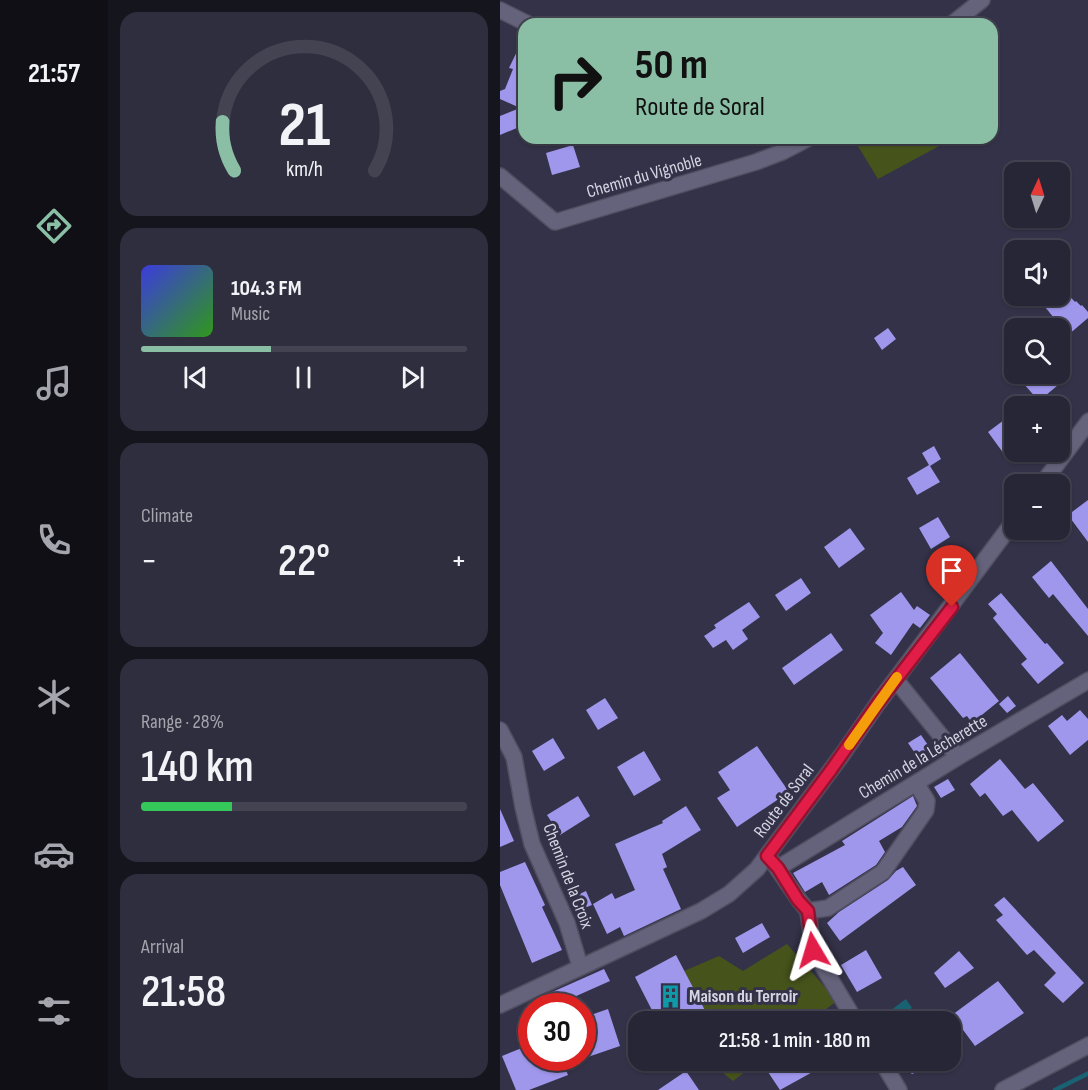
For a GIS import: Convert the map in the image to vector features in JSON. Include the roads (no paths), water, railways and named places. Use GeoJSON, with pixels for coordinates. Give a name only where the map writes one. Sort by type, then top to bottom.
{"type":"FeatureCollection","features":[{"type":"Feature","properties":{"kind":"street"},"geometry":{"type":"LineString","coordinates":[[960,18],[982,0]]}},
{"type":"Feature","properties":{"kind":"street"},"geometry":{"type":"LineString","coordinates":[[500,10],[518,19]]}},
{"type":"Feature","properties":{"kind":"street","name":"Chemin du Vignoble"},"geometry":{"type":"LineString","coordinates":[[500,176],[555,222],[756,162],[797,144]]}},
{"type":"Feature","properties":{"kind":"street"},"geometry":{"type":"LineString","coordinates":[[1049,474],[1088,421]]}},
{"type":"Feature","properties":{"kind":"street","name":"Route de Soral"},"geometry":{"type":"LineString","coordinates":[[500,1005],[714,903],[746,880],[767,856],[1004,534]]}},
{"type":"Feature","properties":{"kind":"street"},"geometry":{"type":"LineString","coordinates":[[896,680],[958,757]]}},
{"type":"Feature","properties":{"kind":"street","name":"Chemin de la Lécherette"},"geometry":{"type":"LineString","coordinates":[[778,868],[1088,680]]}},
{"type":"Feature","properties":{"kind":"street","name":"Chemin de la Croix"},"geometry":{"type":"LineString","coordinates":[[500,730],[514,757],[522,807],[532,844],[567,923],[580,966]]}},
{"type":"Feature","properties":{"kind":"street"},"geometry":{"type":"LineString","coordinates":[[808,911],[828,908],[883,872],[926,810],[927,801],[916,783]]}},
{"type":"Feature","properties":{"kind":"street"},"geometry":{"type":"LineString","coordinates":[[767,856],[808,911],[813,950],[849,1011]]}},
{"type":"Feature","properties":{"kind":"street"},"geometry":{"type":"LineString","coordinates":[[1003,1090],[1088,1045]]}},
{"type":"Feature","properties":{"kind":"street"},"geometry":{"type":"LineString","coordinates":[[888,1071],[899,1090]]}},
{"type":"Feature","properties":{"kind":"water"},"geometry":{"type":"Polygon","coordinates":[[[906,999],[912,1008],[907,1011],[890,1011],[906,999]]]}},
{"type":"Feature","properties":{"kind":"waterway"},"geometry":{"type":"LineString","coordinates":[[1055,1090],[1089,1073]]}},
{"type":"Feature","properties":{"kind":"place","name":"Maison du Terroir"},"geometry":{"type":"Point","coordinates":[671,996]}}]}
